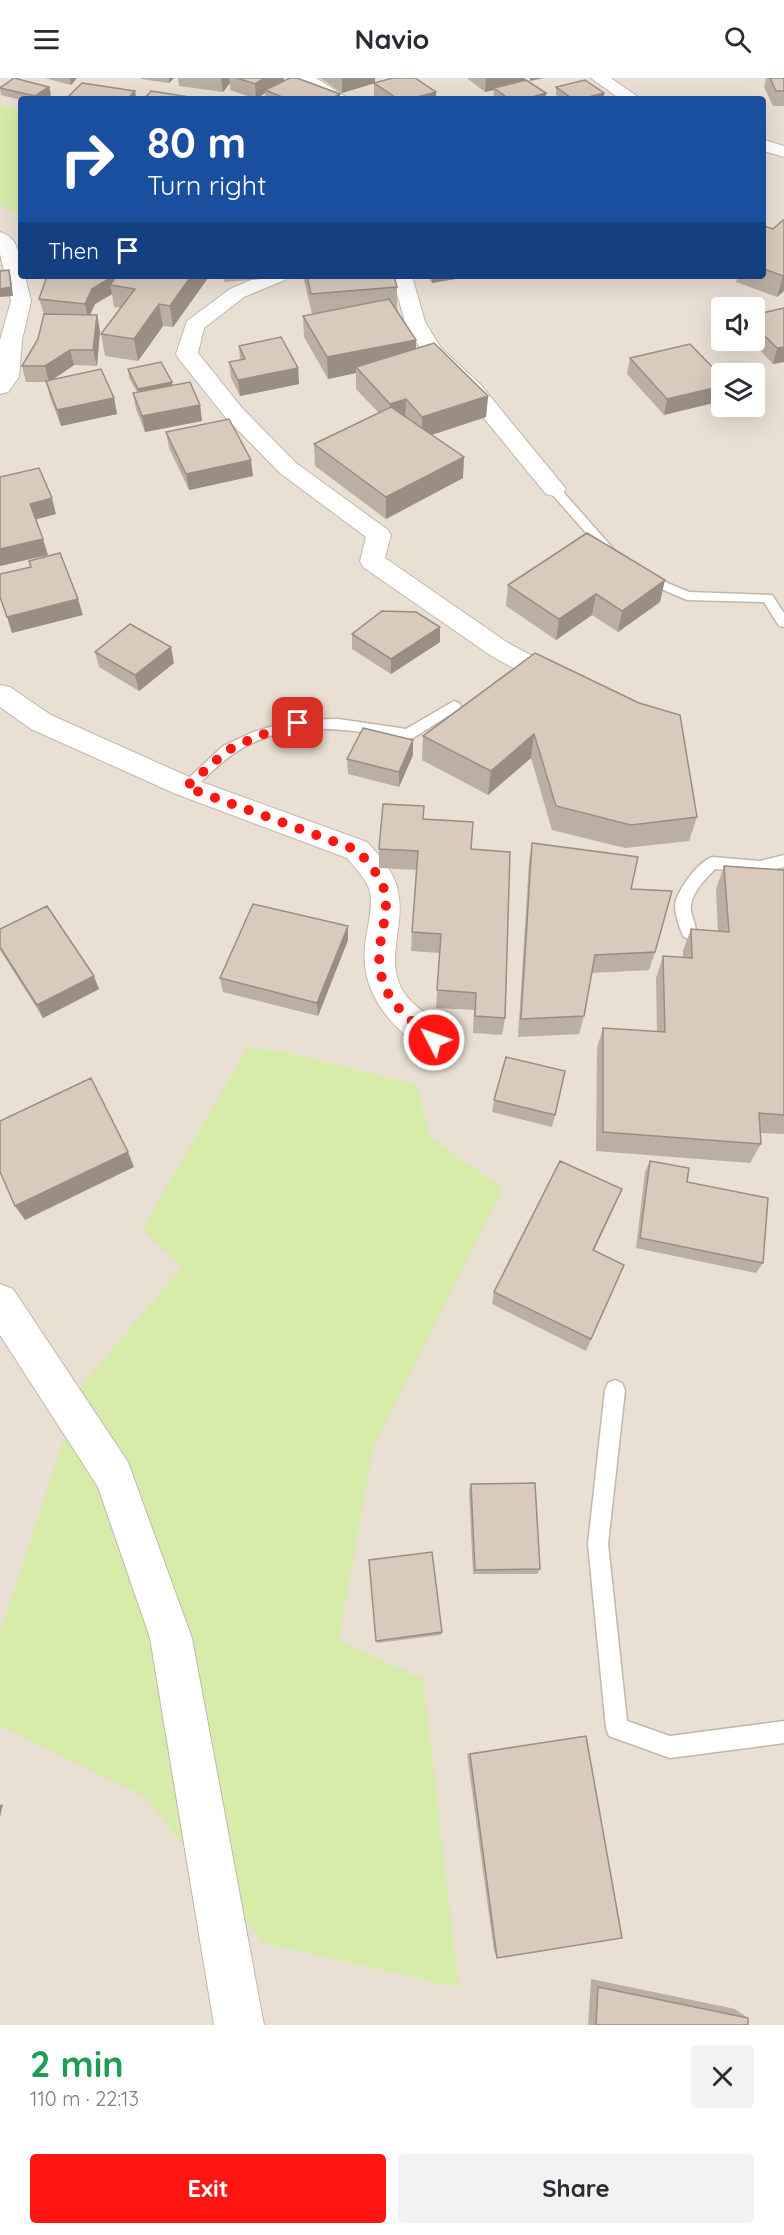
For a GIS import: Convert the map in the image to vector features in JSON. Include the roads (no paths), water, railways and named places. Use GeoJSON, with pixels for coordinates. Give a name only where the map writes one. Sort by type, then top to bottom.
{"type":"FeatureCollection","features":[{"type":"Feature","properties":{"kind":"street"},"geometry":{"type":"LineString","coordinates":[[304,78],[335,96]]}},
{"type":"Feature","properties":{"kind":"street"},"geometry":{"type":"LineString","coordinates":[[599,78],[627,96]]}},
{"type":"Feature","properties":{"kind":"street"},"geometry":{"type":"LineString","coordinates":[[766,146],[784,152]]}},
{"type":"Feature","properties":{"kind":"street"},"geometry":{"type":"LineString","coordinates":[[0,238],[11,259],[21,301],[11,340],[8,377],[0,387]]}},
{"type":"Feature","properties":{"kind":"street"},"geometry":{"type":"LineString","coordinates":[[270,279],[237,292],[194,325],[187,354],[234,413],[288,468],[380,535],[372,561],[499,649],[576,691]]}},
{"type":"Feature","properties":{"kind":"street"},"geometry":{"type":"LineString","coordinates":[[403,279],[415,322],[433,352],[472,389],[554,489]]}},
{"type":"Feature","properties":{"kind":"street"},"geometry":{"type":"LineString","coordinates":[[0,694],[41,722],[186,787],[357,850],[373,867],[386,899],[378,955],[384,984],[402,1012],[434,1040]]}},
{"type":"Feature","properties":{"kind":"street"},"geometry":{"type":"LineString","coordinates":[[0,1302],[114,1476],[171,1638],[239,2025]]}},
{"type":"Feature","properties":{"kind":"lane"},"geometry":{"type":"LineString","coordinates":[[554,489],[617,561],[630,569],[687,596],[768,598],[784,623]]}},
{"type":"Feature","properties":{"kind":"lane"},"geometry":{"type":"LineString","coordinates":[[186,787],[228,750],[258,736],[298,723],[338,724],[408,734],[454,706]]}},
{"type":"Feature","properties":{"kind":"lane"},"geometry":{"type":"LineString","coordinates":[[689,933],[683,905],[693,882],[712,863],[760,867],[784,861]]}},
{"type":"Feature","properties":{"kind":"lane"},"geometry":{"type":"LineString","coordinates":[[615,1390],[598,1544],[616,1728],[670,1747],[784,1732]]}}]}
